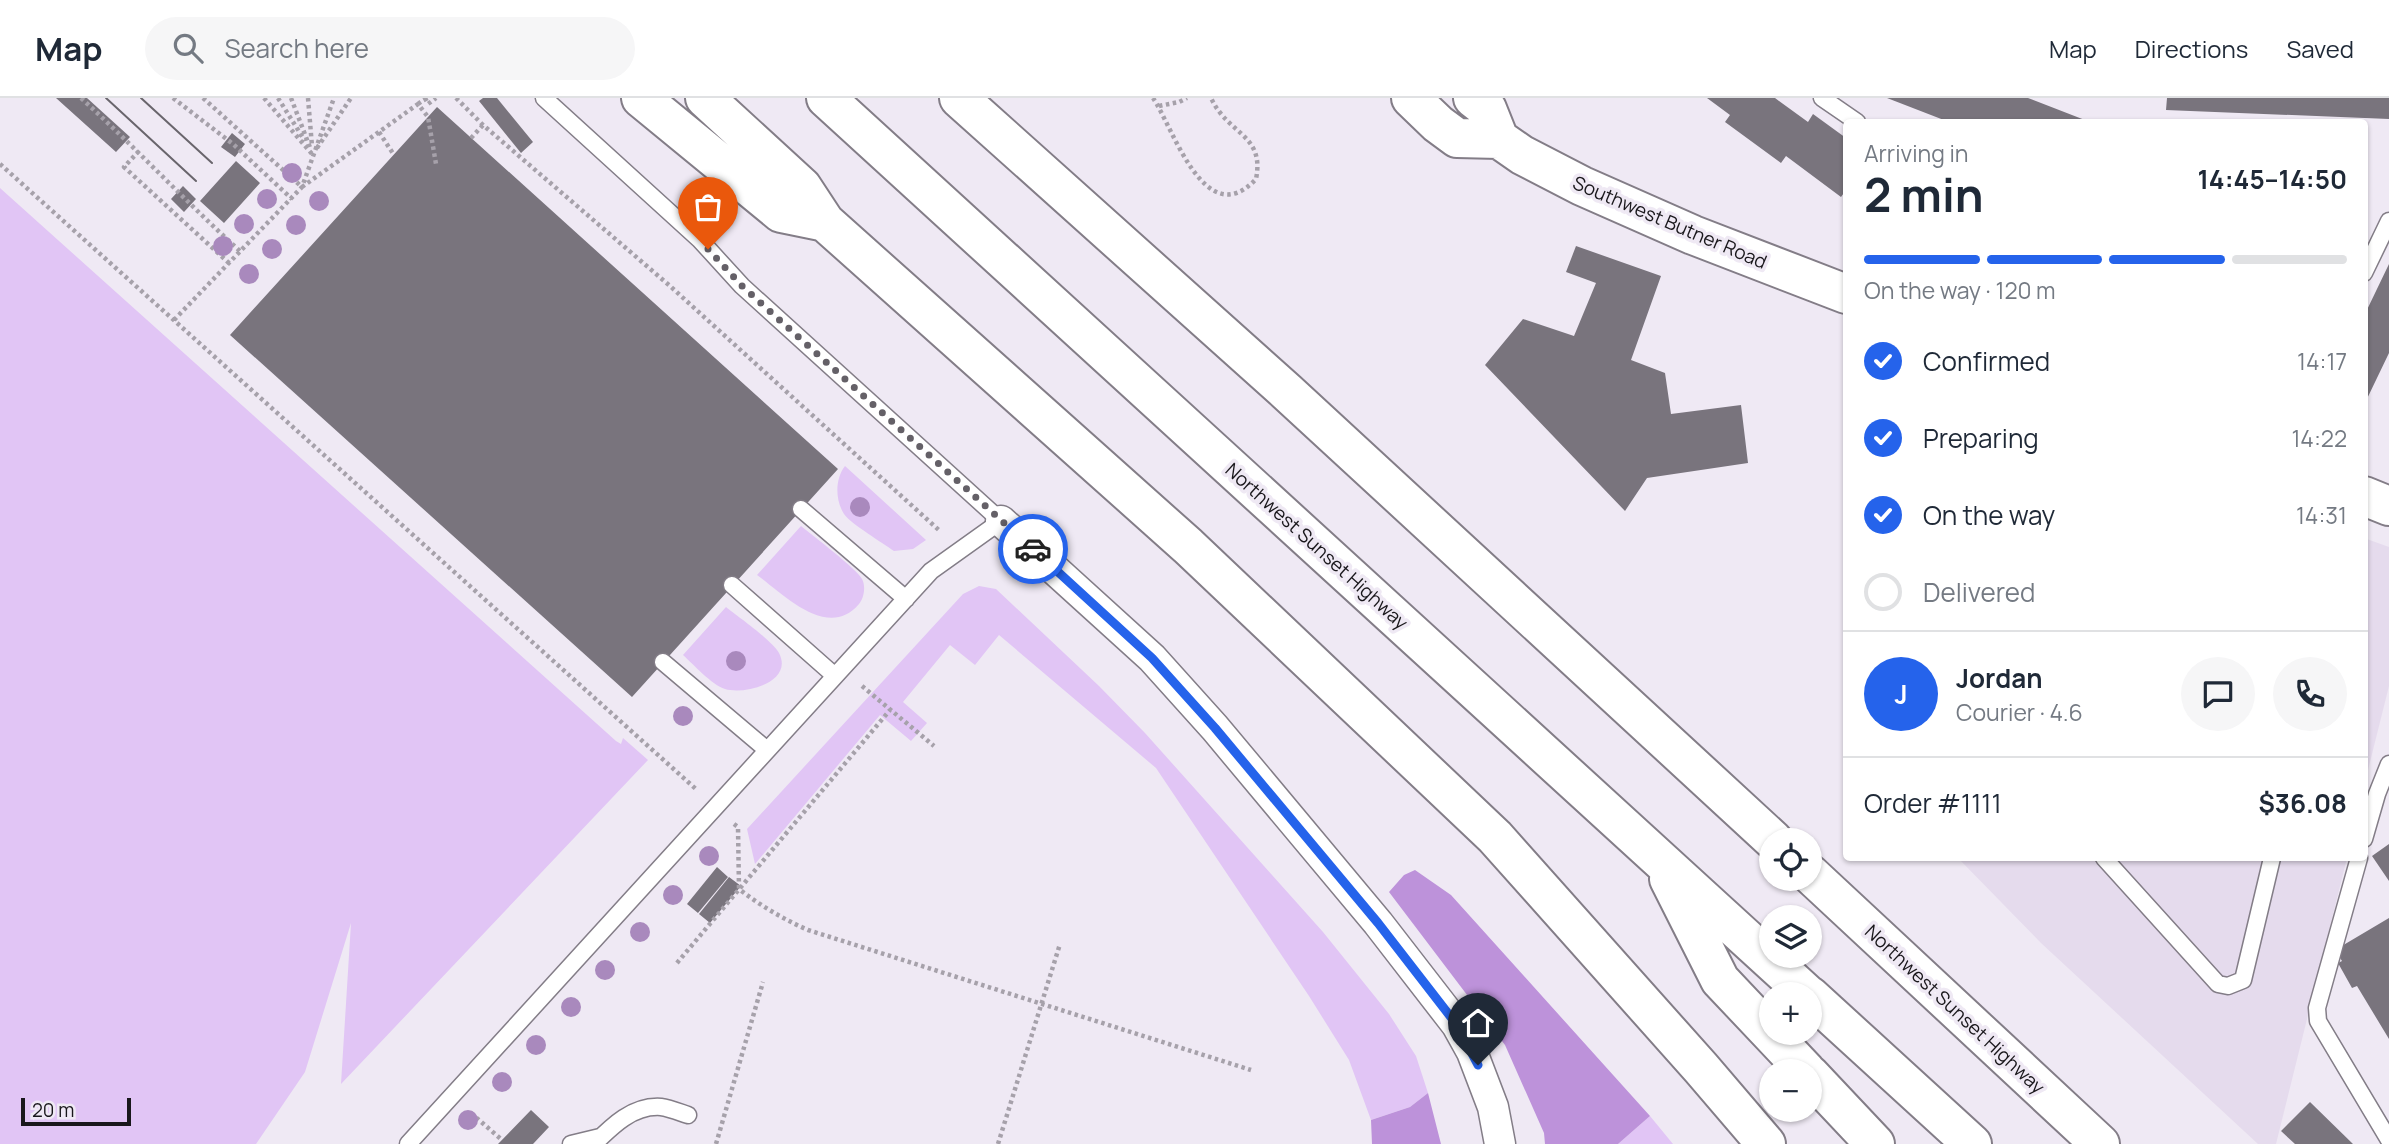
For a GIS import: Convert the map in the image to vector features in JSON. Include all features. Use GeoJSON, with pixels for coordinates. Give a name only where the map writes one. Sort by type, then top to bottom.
{"type":"FeatureCollection","features":[{"type":"Feature","properties":{"kind":"main road"},"geometry":{"type":"LineString","coordinates":[[641,98],[781,213],[825,222]]}},
{"type":"Feature","properties":{"kind":"main road"},"geometry":{"type":"LineString","coordinates":[[705,98],[802,187],[825,222],[1188,546],[1495,837],[1766,1144]]}},
{"type":"Feature","properties":{"kind":"main road","name":"Northwest Sunset Highway"},"geometry":{"type":"LineString","coordinates":[[826,98],[1794,982]]}},
{"type":"Feature","properties":{"kind":"main road"},"geometry":{"type":"LineString","coordinates":[[958,98],[1307,411],[1760,828]]}},
{"type":"Feature","properties":{"kind":"main road"},"geometry":{"type":"LineString","coordinates":[[1411,98],[1457,138],[1499,139],[1488,109],[1473,98]]}},
{"type":"Feature","properties":{"kind":"main road","name":"Southwest Butner Road"},"geometry":{"type":"LineString","coordinates":[[1499,139],[1522,155],[1592,191],[1693,235],[1843,292]]}},
{"type":"Feature","properties":{"kind":"main road"},"geometry":{"type":"LineString","coordinates":[[2368,498],[2389,506]]}},
{"type":"Feature","properties":{"kind":"main road"},"geometry":{"type":"LineString","coordinates":[[1658,858],[1720,980],[1795,1059]]}},
{"type":"Feature","properties":{"kind":"main road","name":"Northwest Sunset Highway"},"geometry":{"type":"LineString","coordinates":[[1822,885],[2100,1144]]}},
{"type":"Feature","properties":{"kind":"main road","name":"Northwest Sunset Highway"},"geometry":{"type":"LineString","coordinates":[[1822,1008],[1972,1144]]}},
{"type":"Feature","properties":{"kind":"main road"},"geometry":{"type":"LineString","coordinates":[[1822,1088],[1875,1144]]}},
{"type":"Feature","properties":{"kind":"street"},"geometry":{"type":"LineString","coordinates":[[1001,521],[1152,658],[1215,728],[1378,923],[1457,1025],[1472,1052],[1493,1107],[1500,1144]]}},
{"type":"Feature","properties":{"kind":"lane"},"geometry":{"type":"LineString","coordinates":[[408,1144],[931,571],[1001,521],[742,286],[699,240],[544,98]]}},
{"type":"Feature","properties":{"kind":"lane"},"geometry":{"type":"LineString","coordinates":[[1822,98],[1853,119]]}},
{"type":"Feature","properties":{"kind":"lane"},"geometry":{"type":"LineString","coordinates":[[2368,265],[2389,221]]}},
{"type":"Feature","properties":{"kind":"lane"},"geometry":{"type":"LineString","coordinates":[[801,509],[906,599]]}},
{"type":"Feature","properties":{"kind":"lane"},"geometry":{"type":"LineString","coordinates":[[732,585],[838,673]]}},
{"type":"Feature","properties":{"kind":"lane"},"geometry":{"type":"LineString","coordinates":[[663,663],[767,750]]}},
{"type":"Feature","properties":{"kind":"lane"},"geometry":{"type":"LineString","coordinates":[[2368,825],[2389,764]]}},
{"type":"Feature","properties":{"kind":"lane"},"geometry":{"type":"LineString","coordinates":[[2108,861],[2218,984],[2228,986],[2244,980],[2271,861]]}},
{"type":"Feature","properties":{"kind":"lane"},"geometry":{"type":"LineString","coordinates":[[2358,861],[2317,1008],[2318,1021],[2389,1140]]}},
{"type":"Feature","properties":{"kind":"lane"},"geometry":{"type":"LineString","coordinates":[[571,1144],[598,1142],[618,1121],[639,1110],[661,1107],[688,1115]]}},
{"type":"Feature","properties":{"kind":"path"},"geometry":{"type":"LineString","coordinates":[[81,98],[139,150],[183,199],[241,252]]}},
{"type":"Feature","properties":{"kind":"path"},"geometry":{"type":"LineString","coordinates":[[173,98],[233,144],[292,199]]}},
{"type":"Feature","properties":{"kind":"path"},"geometry":{"type":"LineString","coordinates":[[180,105],[186,98]]}},
{"type":"Feature","properties":{"kind":"path"},"geometry":{"type":"LineString","coordinates":[[203,98],[302,187]]}},
{"type":"Feature","properties":{"kind":"path"},"geometry":{"type":"LineString","coordinates":[[264,98],[313,154]]}},
{"type":"Feature","properties":{"kind":"path"},"geometry":{"type":"LineString","coordinates":[[278,98],[313,154]]}},
{"type":"Feature","properties":{"kind":"path"},"geometry":{"type":"LineString","coordinates":[[291,98],[313,154]]}},
{"type":"Feature","properties":{"kind":"path"},"geometry":{"type":"LineString","coordinates":[[308,98],[313,154]]}},
{"type":"Feature","properties":{"kind":"path"},"geometry":{"type":"LineString","coordinates":[[302,187],[334,98]]}},
{"type":"Feature","properties":{"kind":"path"},"geometry":{"type":"LineString","coordinates":[[313,154],[351,98]]}},
{"type":"Feature","properties":{"kind":"path"},"geometry":{"type":"LineString","coordinates":[[174,320],[302,187],[425,98],[428,104],[436,98]]}},
{"type":"Feature","properties":{"kind":"path"},"geometry":{"type":"LineString","coordinates":[[456,98],[483,125],[680,295],[960,549]]}},
{"type":"Feature","properties":{"kind":"path"},"geometry":{"type":"LineString","coordinates":[[1153,98],[1179,151],[1199,178],[1209,188],[1231,194],[1242,191],[1256,179],[1258,153],[1253,144],[1226,121],[1211,98]]}},
{"type":"Feature","properties":{"kind":"path"},"geometry":{"type":"LineString","coordinates":[[1158,106],[1186,98]]}},
{"type":"Feature","properties":{"kind":"path"},"geometry":{"type":"LineString","coordinates":[[418,104],[428,117],[436,164]]}},
{"type":"Feature","properties":{"kind":"path"},"geometry":{"type":"LineString","coordinates":[[471,138],[483,125]]}},
{"type":"Feature","properties":{"kind":"path"},"geometry":{"type":"LineString","coordinates":[[379,132],[394,155]]}},
{"type":"Feature","properties":{"kind":"path"},"geometry":{"type":"LineString","coordinates":[[139,150],[124,167],[230,264]]}},
{"type":"Feature","properties":{"kind":"path"},"geometry":{"type":"LineString","coordinates":[[0,164],[738,827],[739,889]]}},
{"type":"Feature","properties":{"kind":"path"},"geometry":{"type":"LineString","coordinates":[[838,673],[934,746]]}},
{"type":"Feature","properties":{"kind":"path"},"geometry":{"type":"LineString","coordinates":[[677,963],[890,710]]}},
{"type":"Feature","properties":{"kind":"path"},"geometry":{"type":"LineString","coordinates":[[739,889],[768,911],[808,930],[1251,1070]]}},
{"type":"Feature","properties":{"kind":"path"},"geometry":{"type":"LineString","coordinates":[[998,1144],[1060,944]]}},
{"type":"Feature","properties":{"kind":"path"},"geometry":{"type":"LineString","coordinates":[[716,1144],[762,982]]}},
{"type":"Feature","properties":{"kind":"path"},"geometry":{"type":"LineString","coordinates":[[452,1095],[502,1140]]}},
{"type":"Feature","properties":{"kind":"shaded area"},"geometry":{"type":"Polygon","coordinates":[[[0,188],[616,741],[621,744],[623,738],[648,760],[341,1084],[351,923],[305,1072],[256,1144],[0,1144],[0,188]]]}},
{"type":"Feature","properties":{"kind":"shaded area"},"geometry":{"type":"Polygon","coordinates":[[[845,466],[926,540],[913,549],[894,551],[848,518],[841,508],[837,490],[839,477],[845,466]]]}},
{"type":"Feature","properties":{"kind":"shaded area"},"geometry":{"type":"Polygon","coordinates":[[[801,526],[862,579],[862,599],[847,614],[834,618],[806,610],[757,575],[801,526]]]}},
{"type":"Feature","properties":{"kind":"shaded area"},"geometry":{"type":"Polygon","coordinates":[[[2368,539],[2389,547],[2389,686],[2368,770],[2368,539]]]}},
{"type":"Feature","properties":{"kind":"shaded area"},"geometry":{"type":"Polygon","coordinates":[[[979,586],[996,589],[1099,686],[1145,733],[1323,932],[1389,1014],[1416,1056],[1428,1093],[1410,1107],[1371,1120],[1349,1060],[1156,768],[999,635],[975,665],[950,645],[903,702],[927,723],[911,741],[880,715],[755,864],[747,829],[963,594],[979,586]]]}},
{"type":"Feature","properties":{"kind":"shaded area"},"geometry":{"type":"Polygon","coordinates":[[[726,607],[779,653],[782,663],[780,672],[774,679],[755,688],[725,689],[709,679],[683,655],[726,607]]]}},
{"type":"Feature","properties":{"kind":"shaded area"},"geometry":{"type":"Polygon","coordinates":[[[1961,861],[2346,861],[2276,1144],[2258,1144],[2041,943],[1961,861]]]}},
{"type":"Feature","properties":{"kind":"shaded area"},"geometry":{"type":"Polygon","coordinates":[[[1415,870],[1451,895],[1650,1116],[1618,1144],[1545,1144],[1544,1133],[1505,1045],[1389,892],[1404,875],[1415,870]]]}},
{"type":"Feature","properties":{"kind":"shaded area"},"geometry":{"type":"Polygon","coordinates":[[[1428,1093],[1441,1144],[1372,1144],[1371,1120],[1410,1107],[1428,1093]]]}},
{"type":"Feature","properties":{"kind":"shaded area"},"geometry":{"type":"Polygon","coordinates":[[[1650,1116],[1673,1144],[1618,1144],[1650,1116]]]}},
{"type":"Feature","properties":{"kind":"building"},"geometry":{"type":"Polygon","coordinates":[[[56,98],[87,98],[130,137],[116,152],[56,98]]]}},
{"type":"Feature","properties":{"kind":"building"},"geometry":{"type":"Polygon","coordinates":[[[483,98],[497,98],[533,142],[521,153],[479,101],[483,98]]]}},
{"type":"Feature","properties":{"kind":"building"},"geometry":{"type":"Polygon","coordinates":[[[1707,98],[1775,98],[1808,122],[1813,114],[1843,136],[1841,197],[1786,156],[1781,163],[1725,122],[1730,115],[1707,98]]]}},
{"type":"Feature","properties":{"kind":"building"},"geometry":{"type":"Polygon","coordinates":[[[1887,98],[2028,98],[2082,119],[1941,119],[1887,98]]]}},
{"type":"Feature","properties":{"kind":"building"},"geometry":{"type":"Polygon","coordinates":[[[2167,98],[2389,98],[2389,119],[2166,110],[2167,98]]]}},
{"type":"Feature","properties":{"kind":"building"},"geometry":{"type":"Polygon","coordinates":[[[437,107],[838,469],[632,697],[230,335],[437,107]]]}},
{"type":"Feature","properties":{"kind":"building"},"geometry":{"type":"Polygon","coordinates":[[[232,133],[245,144],[235,157],[221,147],[232,133]]]}},
{"type":"Feature","properties":{"kind":"building"},"geometry":{"type":"Polygon","coordinates":[[[236,161],[260,183],[224,223],[200,201],[236,161]]]}},
{"type":"Feature","properties":{"kind":"building"},"geometry":{"type":"Polygon","coordinates":[[[183,186],[196,199],[184,212],[171,199],[183,186]]]}},
{"type":"Feature","properties":{"kind":"building"},"geometry":{"type":"Polygon","coordinates":[[[1576,246],[1661,276],[1631,360],[1665,373],[1671,414],[1741,405],[1748,463],[1647,478],[1625,511],[1485,365],[1523,319],[1574,336],[1596,283],[1566,272],[1576,246]]]}},
{"type":"Feature","properties":{"kind":"building"},"geometry":{"type":"Polygon","coordinates":[[[2389,264],[2389,353],[2368,397],[2368,308],[2389,264]]]}},
{"type":"Feature","properties":{"kind":"building"},"geometry":{"type":"Polygon","coordinates":[[[2389,844],[2389,881],[2372,856],[2389,844]]]}},
{"type":"Feature","properties":{"kind":"building"},"geometry":{"type":"Polygon","coordinates":[[[717,867],[728,877],[698,913],[687,904],[717,867]]]}},
{"type":"Feature","properties":{"kind":"building"},"geometry":{"type":"Polygon","coordinates":[[[729,877],[741,886],[710,923],[699,914],[729,877]]]}},
{"type":"Feature","properties":{"kind":"building"},"geometry":{"type":"Polygon","coordinates":[[[2389,918],[2389,1039],[2357,986],[2352,988],[2338,963],[2342,961],[2335,950],[2389,918]]]}},
{"type":"Feature","properties":{"kind":"building"},"geometry":{"type":"Polygon","coordinates":[[[2310,1102],[2353,1144],[2295,1144],[2281,1131],[2310,1102]]]}},
{"type":"Feature","properties":{"kind":"building"},"geometry":{"type":"Polygon","coordinates":[[[531,1110],[549,1127],[533,1144],[498,1144],[531,1110]]]}},
{"type":"Feature","properties":{"kind":"tram line"},"geometry":{"type":"LineString","coordinates":[[106,98],[196,181]]}},
{"type":"Feature","properties":{"kind":"tram line"},"geometry":{"type":"LineString","coordinates":[[141,98],[212,163]]}},
{"type":"Feature","properties":{"kind":"way so far"},"geometry":{"type":"LineString","coordinates":[[708,249],[742,286],[1033,549]]}},
{"type":"Feature","properties":{"kind":"route"},"geometry":{"type":"LineString","coordinates":[[1033,549],[1152,658],[1215,728],[1378,923],[1457,1025],[1478,1065]]}}]}
